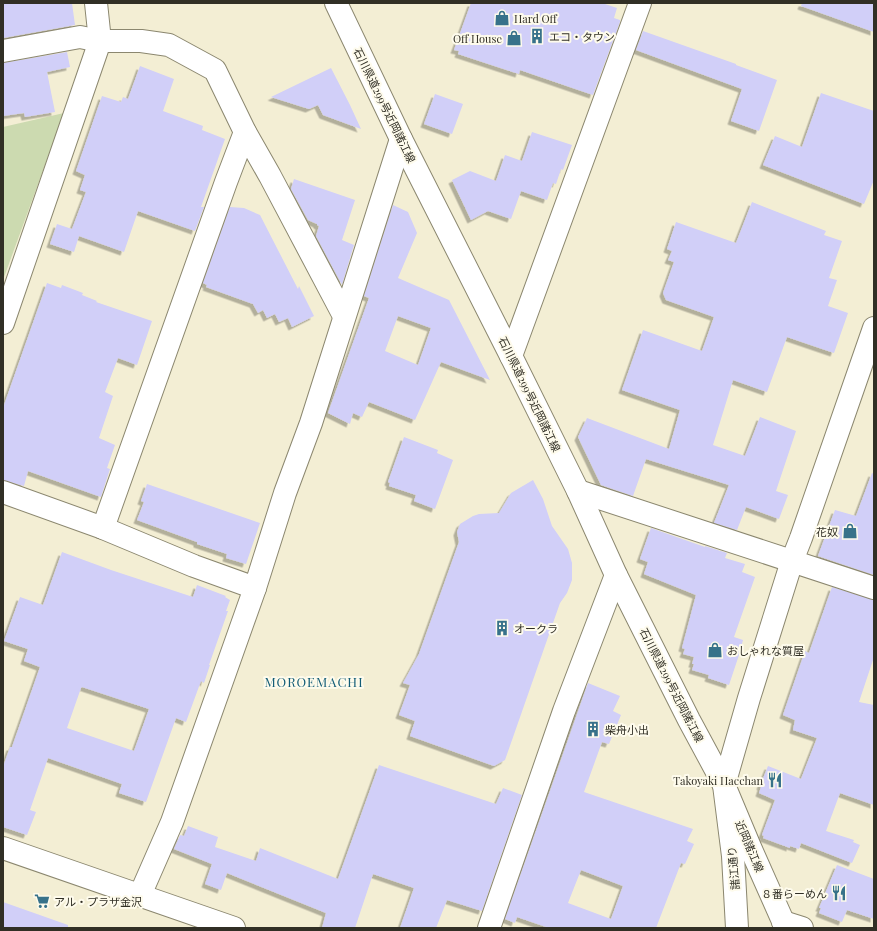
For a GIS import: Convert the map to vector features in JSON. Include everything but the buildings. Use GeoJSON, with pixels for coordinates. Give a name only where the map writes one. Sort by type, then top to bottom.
{"type":"FeatureCollection","features":[{"type":"Feature","properties":{"kind":"street"},"geometry":{"type":"LineString","coordinates":[[3,323],[100,41],[96,3]]}},
{"type":"Feature","properties":{"kind":"street","name":"石川県道299号近岡諸江線"},"geometry":{"type":"LineString","coordinates":[[336,3],[401,139],[578,492],[616,575],[689,720],[724,785]]}},
{"type":"Feature","properties":{"kind":"street"},"geometry":{"type":"LineString","coordinates":[[511,356],[640,3]]}},
{"type":"Feature","properties":{"kind":"street"},"geometry":{"type":"LineString","coordinates":[[3,51],[80,37],[100,41],[141,41],[169,45],[215,70],[245,132],[344,316]]}},
{"type":"Feature","properties":{"kind":"street"},"geometry":{"type":"LineString","coordinates":[[103,528],[245,132]]}},
{"type":"Feature","properties":{"kind":"street"},"geometry":{"type":"LineString","coordinates":[[140,895],[172,822],[255,588],[284,494],[311,423],[401,139]]}},
{"type":"Feature","properties":{"kind":"street"},"geometry":{"type":"LineString","coordinates":[[724,785],[749,698],[792,561],[874,328]]}},
{"type":"Feature","properties":{"kind":"street"},"geometry":{"type":"LineString","coordinates":[[3,492],[103,528],[194,566],[255,588]]}},
{"type":"Feature","properties":{"kind":"street"},"geometry":{"type":"LineString","coordinates":[[578,492],[874,588]]}},
{"type":"Feature","properties":{"kind":"street"},"geometry":{"type":"LineString","coordinates":[[489,928],[564,711],[616,575]]}},
{"type":"Feature","properties":{"kind":"street","name":"近岡諸江線"},"geometry":{"type":"LineString","coordinates":[[724,785],[750,847],[791,926]]}},
{"type":"Feature","properties":{"kind":"street","name":"諸江通り"},"geometry":{"type":"LineString","coordinates":[[724,785],[733,856],[738,928]]}},
{"type":"Feature","properties":{"kind":"street"},"geometry":{"type":"LineString","coordinates":[[3,848],[234,928]]}},
{"type":"Feature","properties":{"kind":"green space"},"geometry":{"type":"Polygon","coordinates":[[[64,113],[3,280],[3,127],[64,113]]]}},
{"type":"Feature","properties":{"kind":"place","name":"Hard Off"},"geometry":{"type":"Point","coordinates":[502,18]}},
{"type":"Feature","properties":{"kind":"place","name":"エコ・タウン"},"geometry":{"type":"Point","coordinates":[537,36]}},
{"type":"Feature","properties":{"kind":"place","name":"Off House"},"geometry":{"type":"Point","coordinates":[514,38]}},
{"type":"Feature","properties":{"kind":"place","name":"花奴"},"geometry":{"type":"Point","coordinates":[850,531]}},
{"type":"Feature","properties":{"kind":"place","name":"オークラ"},"geometry":{"type":"Point","coordinates":[502,628]}},
{"type":"Feature","properties":{"kind":"place","name":"おしゃれな質屋"},"geometry":{"type":"Point","coordinates":[715,650]}},
{"type":"Feature","properties":{"kind":"place","name":"柴舟小出"},"geometry":{"type":"Point","coordinates":[593,729]}},
{"type":"Feature","properties":{"kind":"place","name":"Takoyaki Hacchan"},"geometry":{"type":"Point","coordinates":[775,780]}},
{"type":"Feature","properties":{"kind":"place","name":"８番らーめん"},"geometry":{"type":"Point","coordinates":[839,893]}},
{"type":"Feature","properties":{"kind":"place","name":"アル・プラザ金沢"},"geometry":{"type":"Point","coordinates":[42,901]}},
{"type":"Feature","properties":{"kind":"district","name":"MOROEMACHI"},"geometry":{"type":"Point","coordinates":[314,681]}}]}
